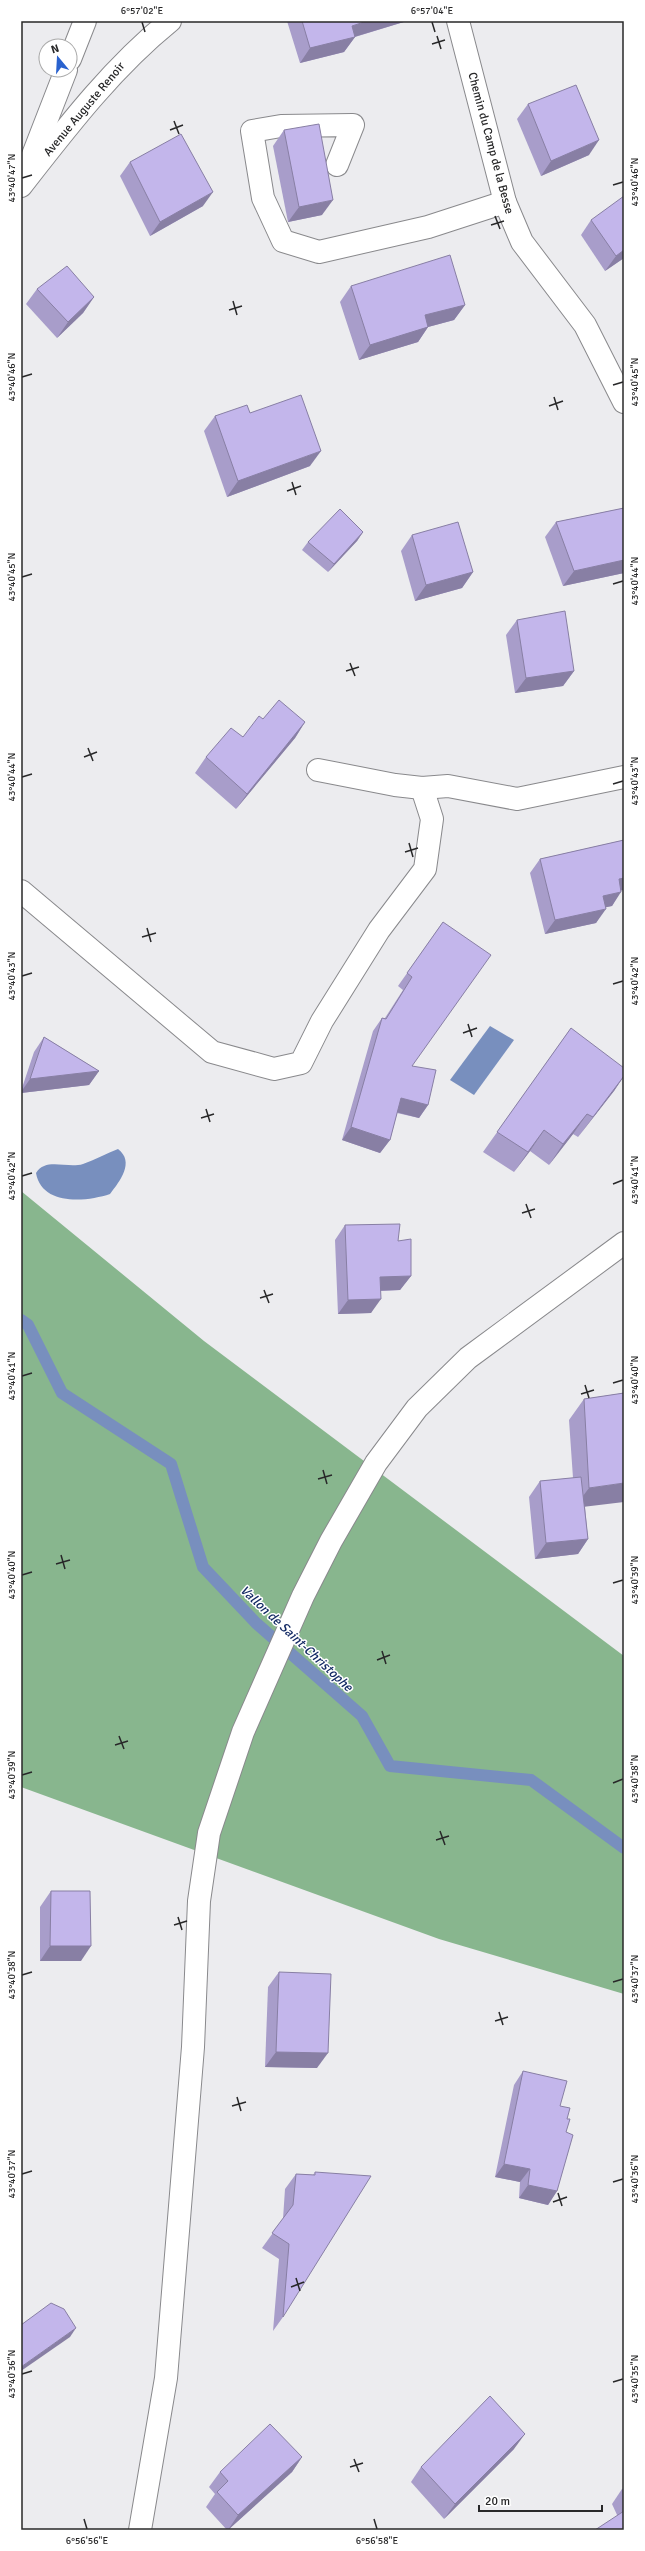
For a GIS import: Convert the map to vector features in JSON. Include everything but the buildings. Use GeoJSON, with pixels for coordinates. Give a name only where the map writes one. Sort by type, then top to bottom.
{"type":"FeatureCollection","features":[{"type":"Feature","properties":{"kind":"main road"},"geometry":{"type":"LineString","coordinates":[[78,39],[85,21]]}},
{"type":"Feature","properties":{"kind":"main road","name":"Avenue Auguste Renoir"},"geometry":{"type":"LineString","coordinates":[[21,185],[101,86],[144,42],[170,21]]}},
{"type":"Feature","properties":{"kind":"main road","name":"Chemin du Camp de la Besse"},"geometry":{"type":"LineString","coordinates":[[458,21],[505,202],[522,242],[585,325],[624,402]]}},
{"type":"Feature","properties":{"kind":"main road"},"geometry":{"type":"LineString","coordinates":[[21,185],[63,78]]}},
{"type":"Feature","properties":{"kind":"main road"},"geometry":{"type":"LineString","coordinates":[[336,165],[353,125],[281,126],[252,131],[263,198],[283,241],[319,252],[428,227],[505,202]]}},
{"type":"Feature","properties":{"kind":"main road"},"geometry":{"type":"LineString","coordinates":[[318,770],[395,785],[422,788],[448,786],[517,799],[624,777]]}},
{"type":"Feature","properties":{"kind":"main road"},"geometry":{"type":"LineString","coordinates":[[21,891],[212,1052],[274,1069],[301,1063],[322,1021],[379,930],[425,869],[432,819],[422,788]]}},
{"type":"Feature","properties":{"kind":"main road"},"geometry":{"type":"LineString","coordinates":[[140,2530],[166,2378],[193,2047],[199,1901],[209,1833],[220,1796],[243,1732],[303,1596],[349,1508],[376,1463],[416,1408],[468,1358],[624,1243]]}},
{"type":"Feature","properties":{"kind":"green space"},"geometry":{"type":"Polygon","coordinates":[[[21,1191],[204,1341],[624,1656],[624,1994],[439,1939],[21,1787],[21,1191]]]}},
{"type":"Feature","properties":{"kind":"water"},"geometry":{"type":"Polygon","coordinates":[[[490,1026],[514,1040],[474,1095],[450,1080],[490,1026]]]}},
{"type":"Feature","properties":{"kind":"water"},"geometry":{"type":"Polygon","coordinates":[[[118,1149],[123,1154],[126,1166],[118,1183],[110,1194],[89,1199],[66,1199],[47,1191],[40,1184],[36,1173],[40,1168],[51,1164],[83,1164],[118,1149]]]}},
{"type":"Feature","properties":{"kind":"waterway","name":"Vallon de Saint-Christophe"},"geometry":{"type":"LineString","coordinates":[[21,1320],[28,1325],[62,1393],[171,1464],[203,1567],[256,1623],[362,1716],[390,1766],[531,1780],[624,1848]]}}]}
